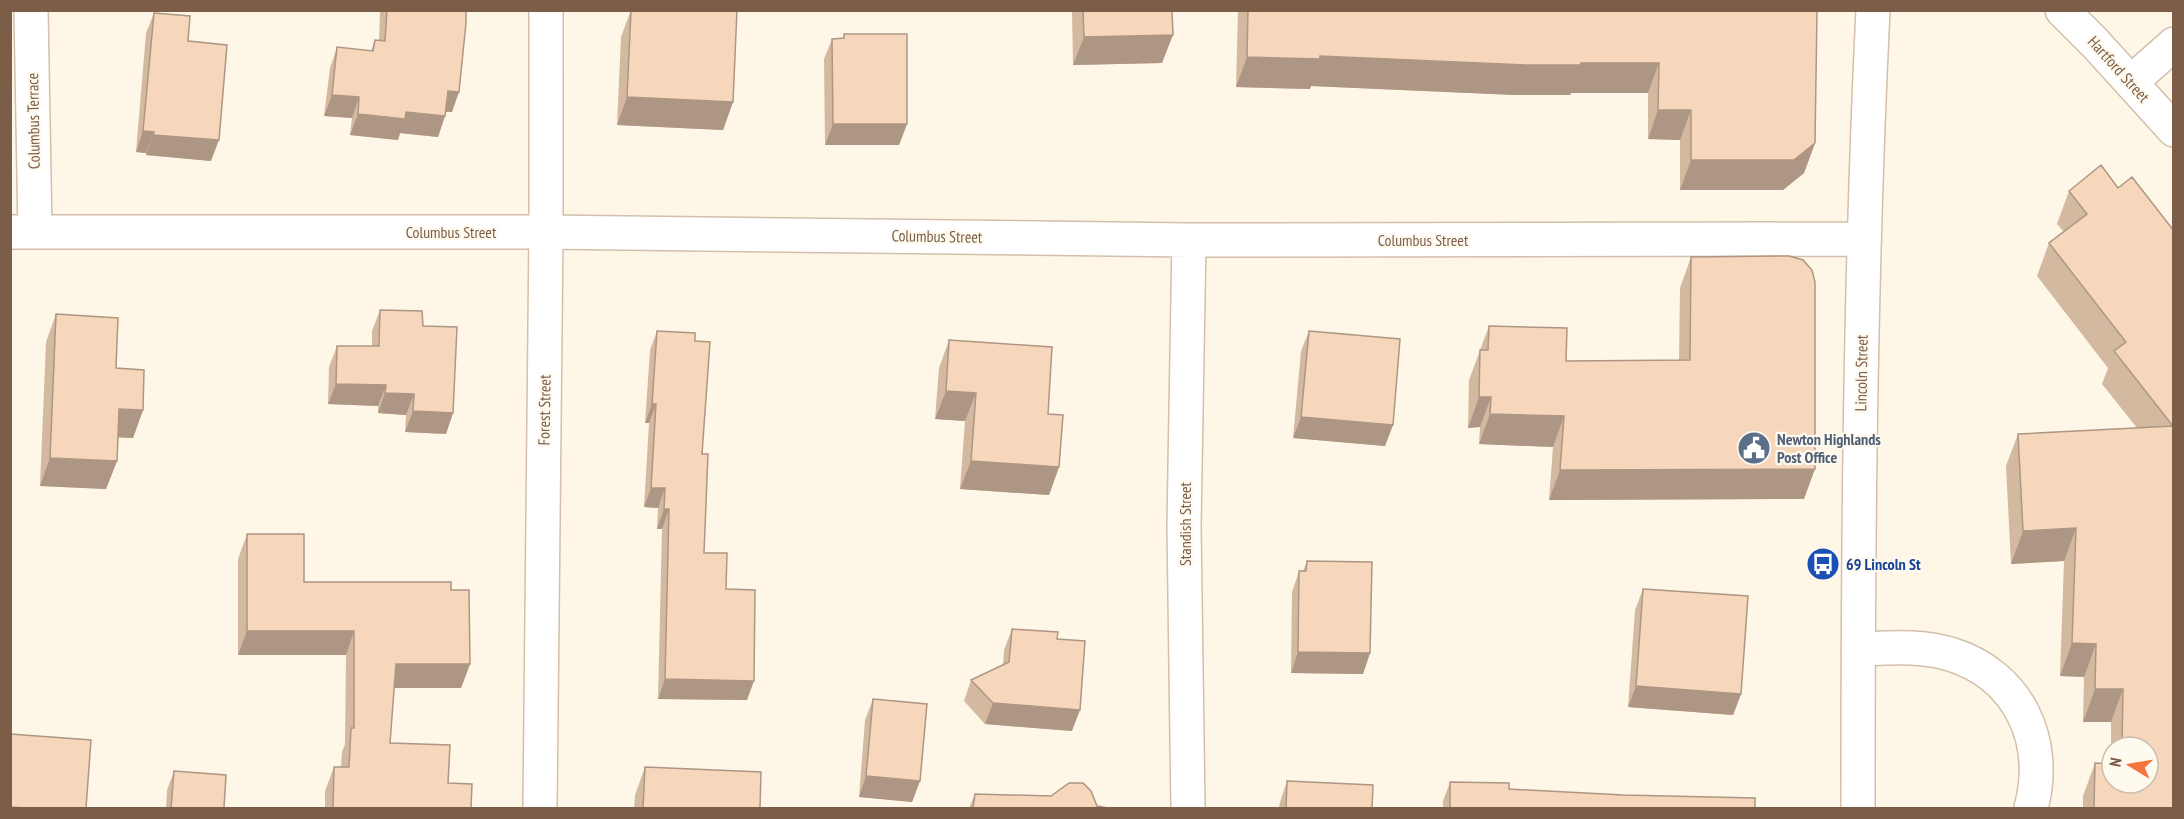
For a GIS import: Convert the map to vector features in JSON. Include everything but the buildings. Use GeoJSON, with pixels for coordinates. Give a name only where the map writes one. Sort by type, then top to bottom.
{"type":"FeatureCollection","features":[{"type":"Feature","properties":{"kind":"street","name":"Columbus Terrace"},"geometry":{"type":"LineString","coordinates":[[23,232],[31,10]]}},
{"type":"Feature","properties":{"kind":"street","name":"Forest Street"},"geometry":{"type":"LineString","coordinates":[[540,808],[546,10]]}},
{"type":"Feature","properties":{"kind":"street","name":"Lincoln Street"},"geometry":{"type":"LineString","coordinates":[[1858,808],[1863,239],[1873,10]]}},
{"type":"Feature","properties":{"kind":"street","name":"Hartford Street"},"geometry":{"type":"LineString","coordinates":[[2062,10],[2174,130]]}},
{"type":"Feature","properties":{"kind":"street"},"geometry":{"type":"LineString","coordinates":[[2131,82],[2174,44]]}},
{"type":"Feature","properties":{"kind":"street","name":"Columbus Street"},"geometry":{"type":"LineString","coordinates":[[23,232],[546,232],[1189,240],[1863,239]]}},
{"type":"Feature","properties":{"kind":"street","name":"Standish Street"},"geometry":{"type":"LineString","coordinates":[[1188,808],[1184,526],[1189,240]]}},
{"type":"Feature","properties":{"kind":"street"},"geometry":{"type":"LineString","coordinates":[[1858,649],[1926,648],[1950,654],[1972,663],[2010,693],[2024,713],[2033,737],[2036,767],[2035,794],[2031,808]]}},
{"type":"Feature","properties":{"kind":"place","name":"Newton Highlands Post Office"},"geometry":{"type":"Point","coordinates":[1754,448]}},
{"type":"Feature","properties":{"kind":"place","name":"69 Lincoln St"},"geometry":{"type":"Point","coordinates":[1823,564]}}]}
